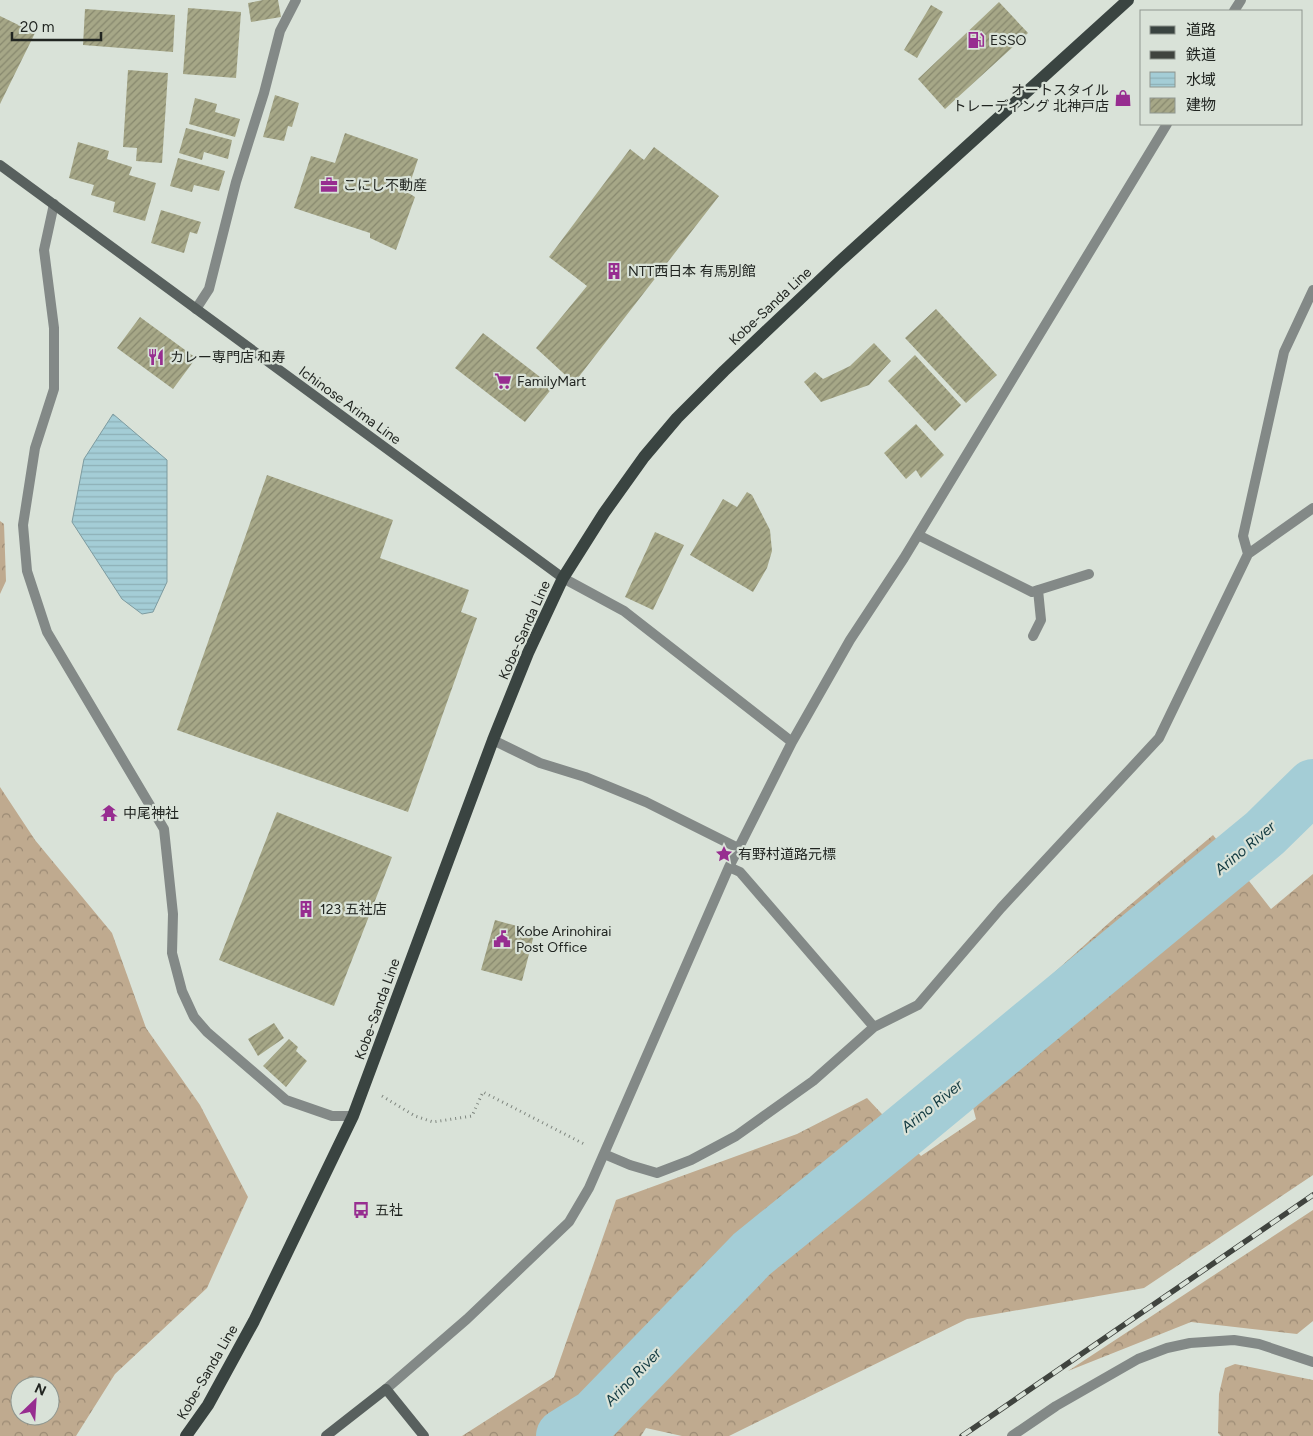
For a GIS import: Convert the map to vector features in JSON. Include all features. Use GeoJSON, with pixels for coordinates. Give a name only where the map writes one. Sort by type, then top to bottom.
{"type":"FeatureCollection","features":[{"type":"Feature","properties":{"kind":"main road","name":"Kobe-Sanda Line"},"geometry":{"type":"LineString","coordinates":[[186,1436],[208,1405],[254,1321],[353,1116],[493,740],[528,653],[564,578],[610,505],[644,457],[677,418],[724,370],[837,264],[1128,0]]}},
{"type":"Feature","properties":{"kind":"main road","name":"Ichinose Arima Line"},"geometry":{"type":"LineString","coordinates":[[0,165],[564,578]]}},
{"type":"Feature","properties":{"kind":"main road"},"geometry":{"type":"LineString","coordinates":[[326,1436],[386,1389],[424,1436]]}},
{"type":"Feature","properties":{"kind":"street"},"geometry":{"type":"LineString","coordinates":[[196,310],[209,289],[236,182],[264,93],[280,32],[296,0]]}},
{"type":"Feature","properties":{"kind":"street"},"geometry":{"type":"LineString","coordinates":[[386,1389],[467,1319],[569,1222],[589,1188],[729,867],[792,742],[850,640],[918,535],[1166,125]]}},
{"type":"Feature","properties":{"kind":"street"},"geometry":{"type":"LineString","coordinates":[[54,204],[44,250],[54,328],[54,389],[35,448],[23,524],[27,571],[47,632],[164,829],[174,914],[172,953],[182,991],[194,1017],[207,1032],[286,1100],[332,1116],[353,1116]]}},
{"type":"Feature","properties":{"kind":"street"},"geometry":{"type":"LineString","coordinates":[[1248,554],[1243,536],[1284,352],[1313,290]]}},
{"type":"Feature","properties":{"kind":"street"},"geometry":{"type":"LineString","coordinates":[[604,1154],[630,1165],[657,1173],[691,1160],[736,1136],[813,1082],[874,1027],[918,1005],[1001,908],[1159,738],[1248,554],[1313,508]]}},
{"type":"Feature","properties":{"kind":"street"},"geometry":{"type":"LineString","coordinates":[[918,535],[1032,592],[1089,574]]}},
{"type":"Feature","properties":{"kind":"street"},"geometry":{"type":"LineString","coordinates":[[564,578],[624,611],[792,742]]}},
{"type":"Feature","properties":{"kind":"street"},"geometry":{"type":"LineString","coordinates":[[1034,636],[1041,620],[1038,590]]}},
{"type":"Feature","properties":{"kind":"street"},"geometry":{"type":"LineString","coordinates":[[493,740],[540,763],[585,777],[646,802],[738,848]]}},
{"type":"Feature","properties":{"kind":"street"},"geometry":{"type":"LineString","coordinates":[[729,867],[740,872],[874,1027]]}},
{"type":"Feature","properties":{"kind":"street"},"geometry":{"type":"LineString","coordinates":[[1012,1436],[1056,1406],[1138,1359],[1168,1348],[1190,1343],[1234,1340],[1259,1344],[1313,1362]]}},
{"type":"Feature","properties":{"kind":"path"},"geometry":{"type":"LineString","coordinates":[[364,1086],[415,1116],[433,1122],[472,1116],[483,1092],[604,1154]]}},
{"type":"Feature","properties":{"kind":"green space"},"geometry":{"type":"Polygon","coordinates":[[[0,521],[4,524],[6,581],[0,594],[0,521]]]}},
{"type":"Feature","properties":{"kind":"green space"},"geometry":{"type":"Polygon","coordinates":[[[0,787],[35,840],[112,933],[146,1028],[200,1105],[248,1197],[207,1288],[115,1374],[76,1436],[0,1436],[0,787]]]}},
{"type":"Feature","properties":{"kind":"green space"},"geometry":{"type":"Polygon","coordinates":[[[1213,835],[1271,909],[1313,874],[1313,1175],[1144,1288],[967,1319],[729,1436],[682,1436],[646,1428],[641,1436],[462,1436],[554,1377],[616,1200],[797,1134],[867,1098],[921,1156],[976,1119],[960,1058],[1111,921],[1213,835]]]}},
{"type":"Feature","properties":{"kind":"green space"},"geometry":{"type":"Polygon","coordinates":[[[1313,1210],[1313,1321],[1297,1334],[1191,1322],[1068,1371],[1313,1210]]]}},
{"type":"Feature","properties":{"kind":"green space"},"geometry":{"type":"Polygon","coordinates":[[[1235,1364],[1313,1380],[1313,1436],[1221,1436],[1218,1433],[1219,1394],[1225,1368],[1235,1364]]]}},
{"type":"Feature","properties":{"kind":"water"},"geometry":{"type":"Polygon","coordinates":[[[113,414],[167,460],[167,582],[153,612],[142,614],[122,599],[72,522],[84,459],[113,414]]]}},
{"type":"Feature","properties":{"kind":"building"},"geometry":{"type":"Polygon","coordinates":[[[278,0],[281,17],[251,22],[248,3],[278,0]]]}},
{"type":"Feature","properties":{"kind":"building"},"geometry":{"type":"Polygon","coordinates":[[[999,2],[1028,33],[945,109],[918,79],[999,2]]]}},
{"type":"Feature","properties":{"kind":"building"},"geometry":{"type":"Polygon","coordinates":[[[931,5],[943,12],[917,58],[904,50],[931,5]]]}},
{"type":"Feature","properties":{"kind":"building"},"geometry":{"type":"Polygon","coordinates":[[[188,8],[241,12],[236,78],[183,74],[188,8]]]}},
{"type":"Feature","properties":{"kind":"building"},"geometry":{"type":"Polygon","coordinates":[[[85,9],[175,15],[173,52],[83,45],[85,9]]]}},
{"type":"Feature","properties":{"kind":"building"},"geometry":{"type":"Polygon","coordinates":[[[0,16],[35,33],[0,104],[0,16]]]}},
{"type":"Feature","properties":{"kind":"building"},"geometry":{"type":"Polygon","coordinates":[[[128,70],[168,73],[162,163],[136,161],[137,148],[123,147],[128,70]]]}},
{"type":"Feature","properties":{"kind":"building"},"geometry":{"type":"Polygon","coordinates":[[[275,95],[299,103],[292,127],[288,126],[284,141],[263,137],[275,95]]]}},
{"type":"Feature","properties":{"kind":"building"},"geometry":{"type":"Polygon","coordinates":[[[195,98],[217,104],[215,112],[240,119],[235,137],[189,124],[195,98]]]}},
{"type":"Feature","properties":{"kind":"building"},"geometry":{"type":"Polygon","coordinates":[[[186,128],[232,140],[228,159],[204,152],[202,160],[179,153],[186,128]]]}},
{"type":"Feature","properties":{"kind":"building"},"geometry":{"type":"Polygon","coordinates":[[[345,133],[418,159],[407,192],[415,197],[396,250],[370,238],[370,233],[294,208],[311,156],[335,163],[345,133]]]}},
{"type":"Feature","properties":{"kind":"building"},"geometry":{"type":"Polygon","coordinates":[[[78,142],[109,151],[107,159],[132,167],[129,175],[156,183],[145,221],[113,212],[115,202],[91,195],[94,185],[69,178],[78,142]]]}},
{"type":"Feature","properties":{"kind":"building","name":"NTT西日本 有馬別館"},"geometry":{"type":"Polygon","coordinates":[[[654,147],[719,196],[574,383],[536,348],[587,286],[549,257],[630,149],[644,160],[654,147]]]}},
{"type":"Feature","properties":{"kind":"building"},"geometry":{"type":"Polygon","coordinates":[[[178,158],[225,171],[219,191],[194,185],[192,192],[170,186],[178,158]]]}},
{"type":"Feature","properties":{"kind":"building"},"geometry":{"type":"Polygon","coordinates":[[[161,210],[201,222],[197,234],[190,232],[184,253],[151,243],[161,210]]]}},
{"type":"Feature","properties":{"kind":"building"},"geometry":{"type":"Polygon","coordinates":[[[936,309],[997,375],[966,403],[905,338],[936,309]]]}},
{"type":"Feature","properties":{"kind":"building"},"geometry":{"type":"Polygon","coordinates":[[[140,317],[196,358],[173,389],[117,348],[140,317]]]}},
{"type":"Feature","properties":{"kind":"building"},"geometry":{"type":"Polygon","coordinates":[[[483,333],[553,387],[525,422],[455,368],[483,333]]]}},
{"type":"Feature","properties":{"kind":"building"},"geometry":{"type":"Polygon","coordinates":[[[874,343],[891,361],[869,385],[821,402],[804,382],[815,372],[823,379],[850,366],[874,343]]]}},
{"type":"Feature","properties":{"kind":"building"},"geometry":{"type":"Polygon","coordinates":[[[915,355],[961,405],[935,431],[888,381],[915,355]]]}},
{"type":"Feature","properties":{"kind":"building"},"geometry":{"type":"Polygon","coordinates":[[[916,424],[944,455],[921,478],[916,470],[906,479],[884,453],[916,424]]]}},
{"type":"Feature","properties":{"kind":"building"},"geometry":{"type":"Polygon","coordinates":[[[267,475],[393,520],[380,558],[469,590],[461,612],[477,618],[408,812],[177,730],[267,475]]]}},
{"type":"Feature","properties":{"kind":"building"},"geometry":{"type":"Polygon","coordinates":[[[747,492],[752,495],[770,530],[772,551],[767,568],[753,592],[690,555],[723,499],[737,507],[747,492]]]}},
{"type":"Feature","properties":{"kind":"building"},"geometry":{"type":"Polygon","coordinates":[[[655,532],[684,545],[653,610],[625,597],[655,532]]]}},
{"type":"Feature","properties":{"kind":"building","name":"123 五社店"},"geometry":{"type":"Polygon","coordinates":[[[277,812],[392,857],[334,1006],[219,960],[277,812]]]}},
{"type":"Feature","properties":{"kind":"building"},"geometry":{"type":"Polygon","coordinates":[[[495,920],[535,931],[522,981],[481,970],[495,920]]]}},
{"type":"Feature","properties":{"kind":"building"},"geometry":{"type":"Polygon","coordinates":[[[274,1023],[284,1038],[258,1056],[248,1039],[274,1023]]]}},
{"type":"Feature","properties":{"kind":"building"},"geometry":{"type":"Polygon","coordinates":[[[289,1039],[298,1047],[296,1051],[307,1061],[286,1087],[263,1066],[289,1039]]]}},
{"type":"Feature","properties":{"kind":"waterway","name":"Arino River"},"geometry":{"type":"LineString","coordinates":[[563,1436],[595,1416],[752,1254],[1265,833],[1313,786]]}},
{"type":"Feature","properties":{"kind":"railway"},"geometry":{"type":"LineString","coordinates":[[962,1436],[1313,1195]]}},
{"type":"Feature","properties":{"kind":"place","name":"ESSO"},"geometry":{"type":"Point","coordinates":[976,40]}},
{"type":"Feature","properties":{"kind":"place","name":"オートスタイル トレーディング 北神戸店"},"geometry":{"type":"Point","coordinates":[1123,98]}},
{"type":"Feature","properties":{"kind":"place","name":"こにし不動産"},"geometry":{"type":"Point","coordinates":[329,185]}},
{"type":"Feature","properties":{"kind":"place","name":"NTT西日本 有馬別館"},"geometry":{"type":"Point","coordinates":[614,271]}},
{"type":"Feature","properties":{"kind":"place","name":"カレー専門店 和寿"},"geometry":{"type":"Point","coordinates":[156,357]}},
{"type":"Feature","properties":{"kind":"place","name":"FamilyMart"},"geometry":{"type":"Point","coordinates":[503,381]}},
{"type":"Feature","properties":{"kind":"place","name":"中尾神社"},"geometry":{"type":"Point","coordinates":[109,813]}},
{"type":"Feature","properties":{"kind":"place","name":"有野村道路元標"},"geometry":{"type":"Point","coordinates":[724,854]}},
{"type":"Feature","properties":{"kind":"place","name":"123 五社店"},"geometry":{"type":"Point","coordinates":[306,909]}},
{"type":"Feature","properties":{"kind":"place","name":"Kobe Arinohirai Post Office"},"geometry":{"type":"Point","coordinates":[502,939]}},
{"type":"Feature","properties":{"kind":"place","name":"五社"},"geometry":{"type":"Point","coordinates":[361,1210]}}]}
